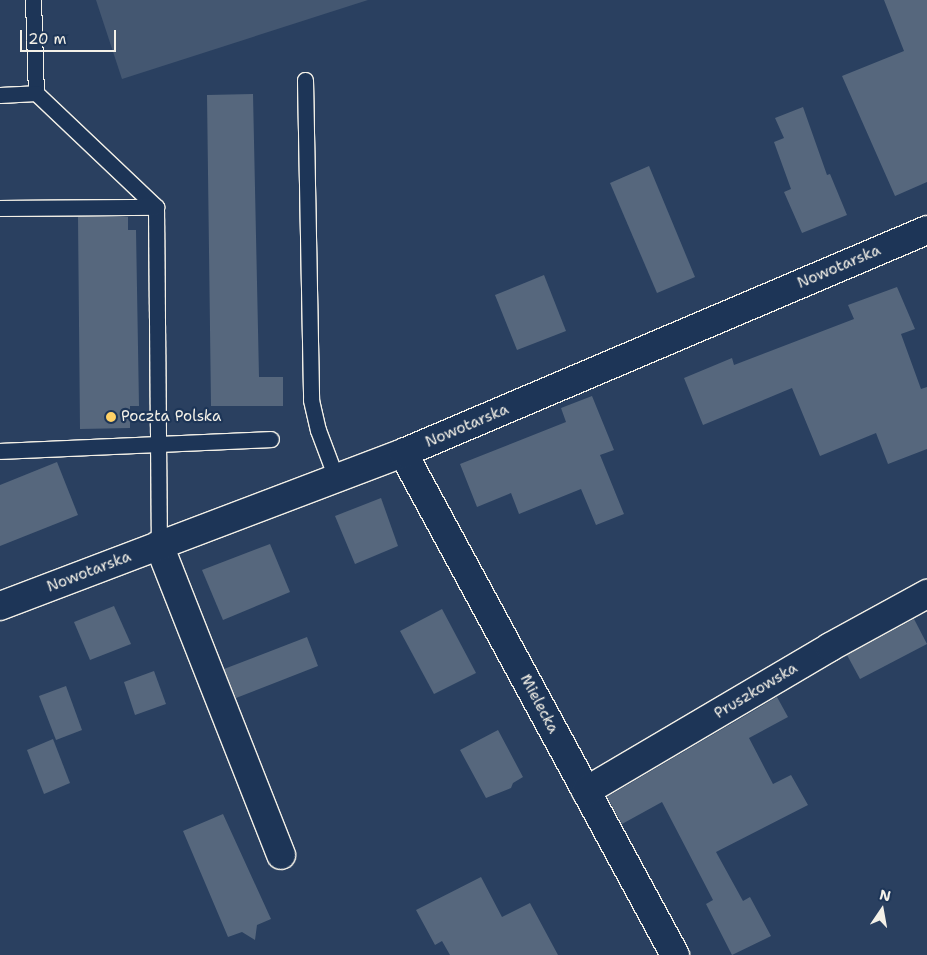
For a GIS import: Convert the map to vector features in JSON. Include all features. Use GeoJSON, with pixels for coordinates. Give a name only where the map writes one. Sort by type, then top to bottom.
{"type":"FeatureCollection","features":[{"type":"Feature","properties":{"kind":"street","name":"Nowotarska"},"geometry":{"type":"LineString","coordinates":[[0,606],[403,453],[927,230]]}},
{"type":"Feature","properties":{"kind":"street","name":"Mielecka"},"geometry":{"type":"LineString","coordinates":[[403,453],[675,955]]}},
{"type":"Feature","properties":{"kind":"street"},"geometry":{"type":"LineString","coordinates":[[159,545],[281,855]]}},
{"type":"Feature","properties":{"kind":"street","name":"Pruszkowska"},"geometry":{"type":"LineString","coordinates":[[586,791],[830,647],[927,594]]}},
{"type":"Feature","properties":{"kind":"lane"},"geometry":{"type":"LineString","coordinates":[[33,0],[36,93],[156,207],[159,545]]}},
{"type":"Feature","properties":{"kind":"lane"},"geometry":{"type":"LineString","coordinates":[[305,80],[311,400],[318,430],[336,478]]}},
{"type":"Feature","properties":{"kind":"lane"},"geometry":{"type":"LineString","coordinates":[[0,95],[36,93]]}},
{"type":"Feature","properties":{"kind":"lane"},"geometry":{"type":"LineString","coordinates":[[0,208],[156,207]]}},
{"type":"Feature","properties":{"kind":"lane"},"geometry":{"type":"LineString","coordinates":[[0,451],[271,439]]}},
{"type":"Feature","properties":{"kind":"shaded area"},"geometry":{"type":"Polygon","coordinates":[[[96,0],[368,0],[122,79],[96,0]]]}},
{"type":"Feature","properties":{"kind":"building"},"geometry":{"type":"Polygon","coordinates":[[[884,0],[927,0],[927,182],[895,196],[842,76],[904,51],[884,0]]]}},
{"type":"Feature","properties":{"kind":"building"},"geometry":{"type":"Polygon","coordinates":[[[253,94],[259,377],[283,377],[283,406],[211,406],[207,95],[253,94]]]}},
{"type":"Feature","properties":{"kind":"building"},"geometry":{"type":"Polygon","coordinates":[[[803,107],[827,175],[830,174],[847,215],[802,233],[784,192],[791,189],[774,142],[784,138],[775,118],[803,107]]]}},
{"type":"Feature","properties":{"kind":"building"},"geometry":{"type":"Polygon","coordinates":[[[649,166],[695,277],[657,293],[610,183],[649,166]]]}},
{"type":"Feature","properties":{"kind":"building"},"geometry":{"type":"Polygon","coordinates":[[[78,217],[128,217],[128,230],[136,230],[139,406],[130,406],[130,428],[80,429],[78,217]]]}},
{"type":"Feature","properties":{"kind":"building"},"geometry":{"type":"Polygon","coordinates":[[[544,275],[566,331],[517,350],[495,295],[544,275]]]}},
{"type":"Feature","properties":{"kind":"building"},"geometry":{"type":"Polygon","coordinates":[[[897,287],[915,329],[901,334],[921,389],[927,387],[927,449],[888,464],[876,433],[820,456],[792,388],[703,425],[684,378],[732,358],[734,365],[854,319],[848,305],[897,287]]]}},
{"type":"Feature","properties":{"kind":"building"},"geometry":{"type":"Polygon","coordinates":[[[592,396],[614,450],[600,455],[624,514],[596,525],[581,489],[519,514],[511,493],[477,507],[460,464],[566,422],[561,408],[592,396]]]}},
{"type":"Feature","properties":{"kind":"building"},"geometry":{"type":"Polygon","coordinates":[[[57,462],[78,515],[0,546],[0,485],[57,462]]]}},
{"type":"Feature","properties":{"kind":"building"},"geometry":{"type":"Polygon","coordinates":[[[381,498],[398,546],[355,564],[335,516],[381,498]]]}},
{"type":"Feature","properties":{"kind":"building"},"geometry":{"type":"Polygon","coordinates":[[[270,544],[290,592],[223,620],[202,570],[270,544]]]}},
{"type":"Feature","properties":{"kind":"building"},"geometry":{"type":"Polygon","coordinates":[[[114,606],[131,644],[90,660],[74,622],[114,606]]]}},
{"type":"Feature","properties":{"kind":"building"},"geometry":{"type":"Polygon","coordinates":[[[442,609],[476,673],[434,694],[400,631],[442,609]]]}},
{"type":"Feature","properties":{"kind":"building"},"geometry":{"type":"Polygon","coordinates":[[[914,619],[927,644],[860,679],[847,655],[914,619]]]}},
{"type":"Feature","properties":{"kind":"building"},"geometry":{"type":"Polygon","coordinates":[[[307,637],[318,666],[236,698],[224,669],[307,637]]]}},
{"type":"Feature","properties":{"kind":"building"},"geometry":{"type":"Polygon","coordinates":[[[154,671],[166,704],[135,715],[124,682],[154,671]]]}},
{"type":"Feature","properties":{"kind":"building"},"geometry":{"type":"Polygon","coordinates":[[[66,686],[82,730],[56,740],[39,696],[66,686]]]}},
{"type":"Feature","properties":{"kind":"building"},"geometry":{"type":"Polygon","coordinates":[[[777,697],[788,717],[749,738],[773,784],[791,775],[808,805],[716,852],[743,901],[750,897],[771,936],[732,955],[706,904],[713,900],[662,802],[622,824],[607,797],[777,697]]]}},
{"type":"Feature","properties":{"kind":"building"},"geometry":{"type":"Polygon","coordinates":[[[498,730],[523,777],[513,783],[511,788],[486,798],[460,750],[498,730]]]}},
{"type":"Feature","properties":{"kind":"building"},"geometry":{"type":"Polygon","coordinates":[[[53,739],[70,783],[44,794],[27,750],[53,739]]]}},
{"type":"Feature","properties":{"kind":"building"},"geometry":{"type":"Polygon","coordinates":[[[223,814],[271,919],[257,925],[255,940],[242,932],[228,937],[183,831],[223,814]]]}},
{"type":"Feature","properties":{"kind":"building"},"geometry":{"type":"Polygon","coordinates":[[[481,877],[502,917],[530,903],[558,955],[450,955],[442,941],[435,945],[416,910],[481,877]]]}},
{"type":"Feature","properties":{"kind":"place","name":"Poczta Polska"},"geometry":{"type":"Point","coordinates":[111,417]}}]}
